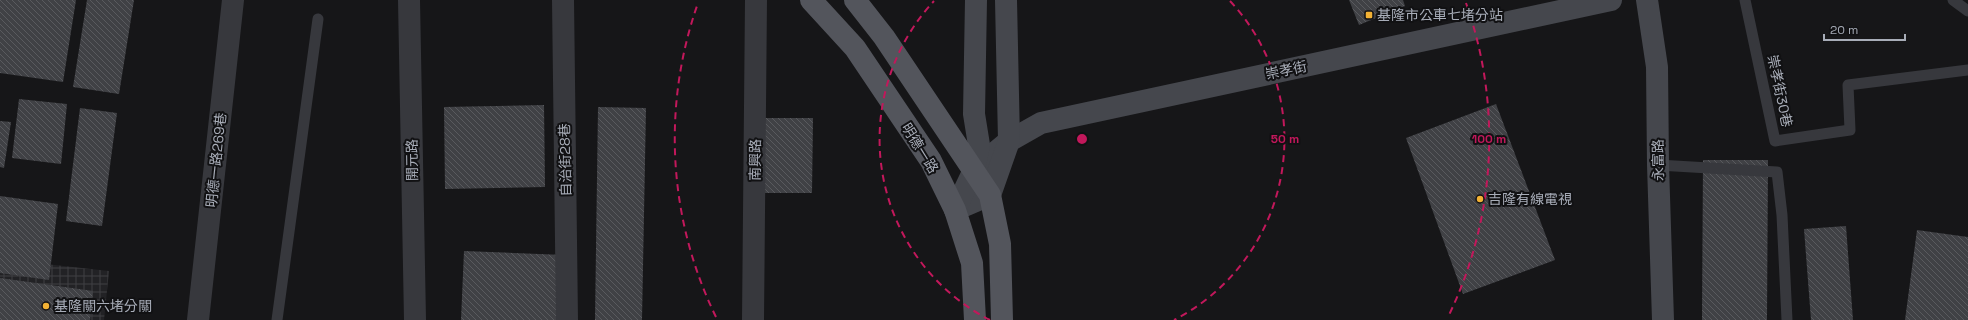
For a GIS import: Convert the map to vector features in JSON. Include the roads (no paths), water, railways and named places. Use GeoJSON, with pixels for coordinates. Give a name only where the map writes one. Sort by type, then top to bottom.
{"type":"FeatureCollection","features":[{"type":"Feature","properties":{"kind":"main road","name":"明德一路"},"geometry":{"type":"LineString","coordinates":[[811,0],[855,48],[931,161],[955,210],[972,263],[975,320]]}},
{"type":"Feature","properties":{"kind":"main road"},"geometry":{"type":"LineString","coordinates":[[855,0],[884,37],[990,195],[1000,244],[1002,320]]}},
{"type":"Feature","properties":{"kind":"street","name":"明德一路269巷"},"geometry":{"type":"LineString","coordinates":[[198,320],[233,0]]}},
{"type":"Feature","properties":{"kind":"street","name":"開元路"},"geometry":{"type":"LineString","coordinates":[[409,0],[415,320]]}},
{"type":"Feature","properties":{"kind":"street","name":"自治街28巷"},"geometry":{"type":"LineString","coordinates":[[564,0],[567,320]]}},
{"type":"Feature","properties":{"kind":"street","name":"南興路"},"geometry":{"type":"LineString","coordinates":[[753,320],[756,0]]}},
{"type":"Feature","properties":{"kind":"street"},"geometry":{"type":"LineString","coordinates":[[955,210],[974,170],[979,145],[974,114],[976,0]]}},
{"type":"Feature","properties":{"kind":"street"},"geometry":{"type":"LineString","coordinates":[[955,210],[990,195],[1009,142],[1006,0]]}},
{"type":"Feature","properties":{"kind":"street","name":"崇孝街"},"geometry":{"type":"LineString","coordinates":[[974,170],[1009,142],[1041,123],[1611,0]]}},
{"type":"Feature","properties":{"kind":"street","name":"永富路"},"geometry":{"type":"LineString","coordinates":[[1647,0],[1657,67],[1658,165],[1663,320]]}},
{"type":"Feature","properties":{"kind":"lane","name":"崇孝街30巷"},"geometry":{"type":"LineString","coordinates":[[1745,0],[1775,141],[1850,130],[1848,86],[1968,70]]}},
{"type":"Feature","properties":{"kind":"lane"},"geometry":{"type":"LineString","coordinates":[[1953,0],[1968,10]]}},
{"type":"Feature","properties":{"kind":"lane"},"geometry":{"type":"LineString","coordinates":[[277,320],[318,19]]}},
{"type":"Feature","properties":{"kind":"lane"},"geometry":{"type":"LineString","coordinates":[[1658,165],[1777,172],[1782,215],[1787,320]]}},
{"type":"Feature","properties":{"kind":"place","name":"基隆市公車七堵分站"},"geometry":{"type":"Point","coordinates":[1369,15]}},
{"type":"Feature","properties":{"kind":"place","name":"吉隆有線電視"},"geometry":{"type":"Point","coordinates":[1480,199]}},
{"type":"Feature","properties":{"kind":"place","name":"基隆關六堵分關"},"geometry":{"type":"Point","coordinates":[46,306]}}]}
